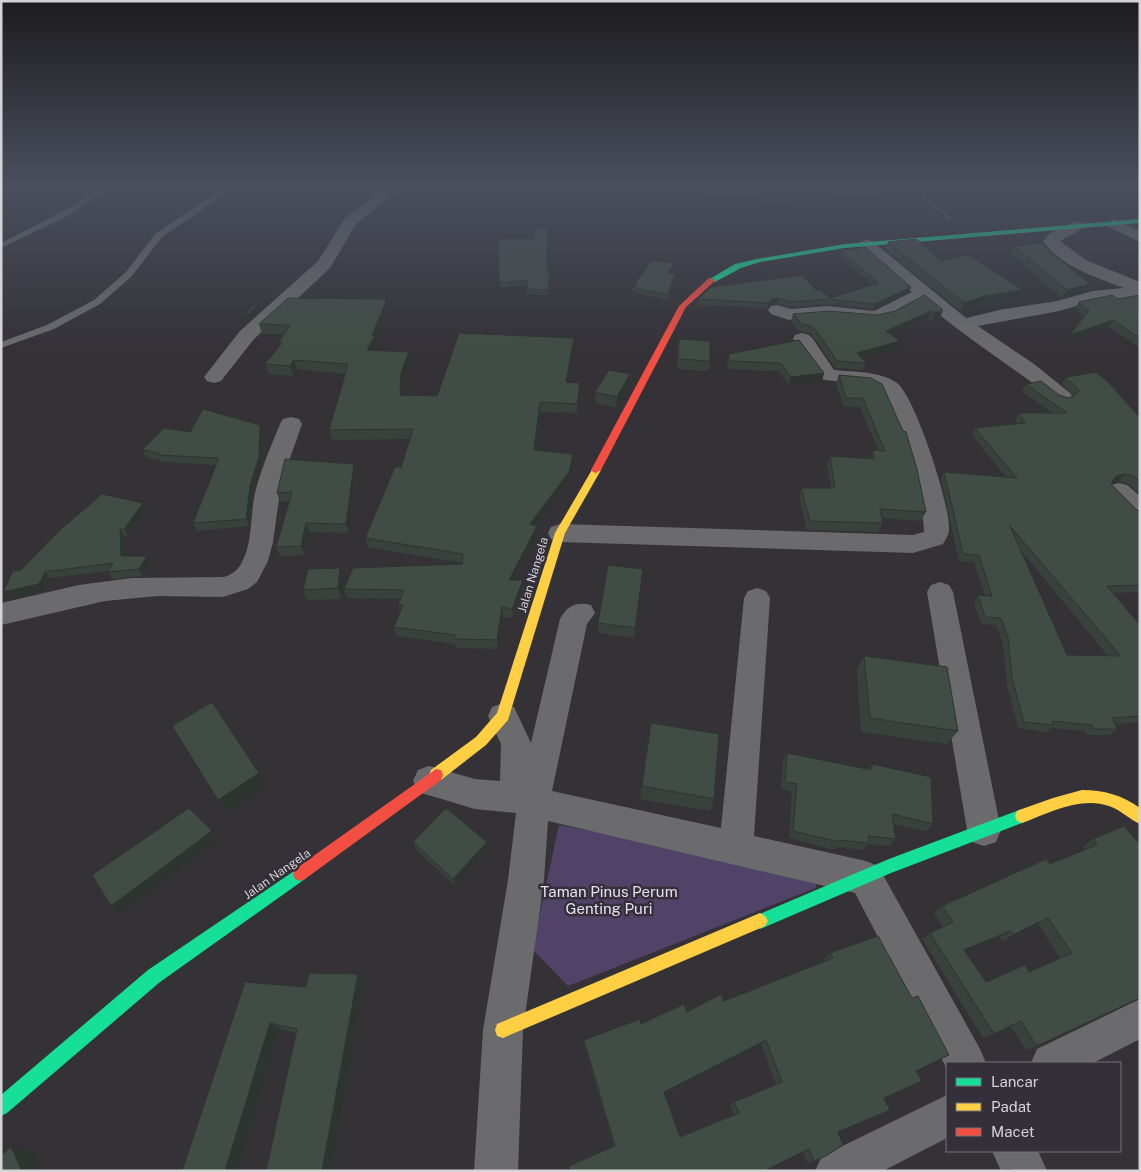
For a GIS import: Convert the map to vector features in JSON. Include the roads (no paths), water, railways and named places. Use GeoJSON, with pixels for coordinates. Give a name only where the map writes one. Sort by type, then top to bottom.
{"type":"FeatureCollection","features":[{"type":"Feature","properties":{"kind":"main road","name":"Jalan Nangela"},"geometry":{"type":"LineString","coordinates":[[1,1107],[154,976],[341,846],[481,741],[502,716],[524,659],[539,598],[560,532],[619,430],[683,306],[695,291],[724,273],[759,260],[866,244],[932,239]]}},
{"type":"Feature","properties":{"kind":"main road"},"geometry":{"type":"LineString","coordinates":[[503,1030],[866,878],[984,830],[1076,796],[1100,796],[1116,800],[1132,809],[1140,817]]}},
{"type":"Feature","properties":{"kind":"street"},"geometry":{"type":"LineString","coordinates":[[214,377],[246,335],[324,264],[339,239]]}},
{"type":"Feature","properties":{"kind":"street"},"geometry":{"type":"LineString","coordinates":[[1053,239],[1051,241],[1068,256],[1140,291]]}},
{"type":"Feature","properties":{"kind":"street"},"geometry":{"type":"LineString","coordinates":[[866,244],[962,324],[1027,368],[1063,396]]}},
{"type":"Feature","properties":{"kind":"street"},"geometry":{"type":"LineString","coordinates":[[962,324],[1004,314],[1059,306],[1093,296],[1140,291]]}},
{"type":"Feature","properties":{"kind":"street"},"geometry":{"type":"LineString","coordinates":[[777,310],[789,315],[827,310],[874,316],[884,313],[924,292]]}},
{"type":"Feature","properties":{"kind":"street"},"geometry":{"type":"LineString","coordinates":[[560,532],[913,544],[922,543],[934,538],[937,531],[928,475],[912,432],[892,390],[880,381],[828,374],[820,365],[814,351],[802,339]]}},
{"type":"Feature","properties":{"kind":"street"},"geometry":{"type":"LineString","coordinates":[[1,614],[74,596],[130,587],[193,585],[219,588],[232,586],[243,580],[253,567],[261,536],[267,492],[291,424]]}},
{"type":"Feature","properties":{"kind":"street"},"geometry":{"type":"LineString","coordinates":[[1119,491],[1140,510]]}},
{"type":"Feature","properties":{"kind":"street"},"geometry":{"type":"LineString","coordinates":[[940,592],[984,830]]}},
{"type":"Feature","properties":{"kind":"street"},"geometry":{"type":"LineString","coordinates":[[736,848],[757,598]]}},
{"type":"Feature","properties":{"kind":"street"},"geometry":{"type":"LineString","coordinates":[[524,801],[574,619],[581,613]]}},
{"type":"Feature","properties":{"kind":"street"},"geometry":{"type":"LineString","coordinates":[[496,1171],[503,1030],[526,880],[524,801],[516,744],[502,716]]}},
{"type":"Feature","properties":{"kind":"street"},"geometry":{"type":"LineString","coordinates":[[429,781],[475,794],[524,801],[866,878],[965,1062]]}},
{"type":"Feature","properties":{"kind":"street"},"geometry":{"type":"LineString","coordinates":[[1053,1062],[1140,1018]]}},
{"type":"Feature","properties":{"kind":"street"},"geometry":{"type":"LineString","coordinates":[[837,1171],[946,1116]]}},
{"type":"Feature","properties":{"kind":"street"},"geometry":{"type":"LineString","coordinates":[[1015,1152],[1025,1171]]}},
{"type":"Feature","properties":{"kind":"lane"},"geometry":{"type":"LineString","coordinates":[[1,246],[16,239]]}},
{"type":"Feature","properties":{"kind":"lane"},"geometry":{"type":"LineString","coordinates":[[1,345],[55,326],[98,301],[124,280],[147,247],[156,239]]}},
{"type":"Feature","properties":{"kind":"park label","name":"Taman Pinus Perum Genting Puri"},"geometry":{"type":"Point","coordinates":[609,900]}}]}
